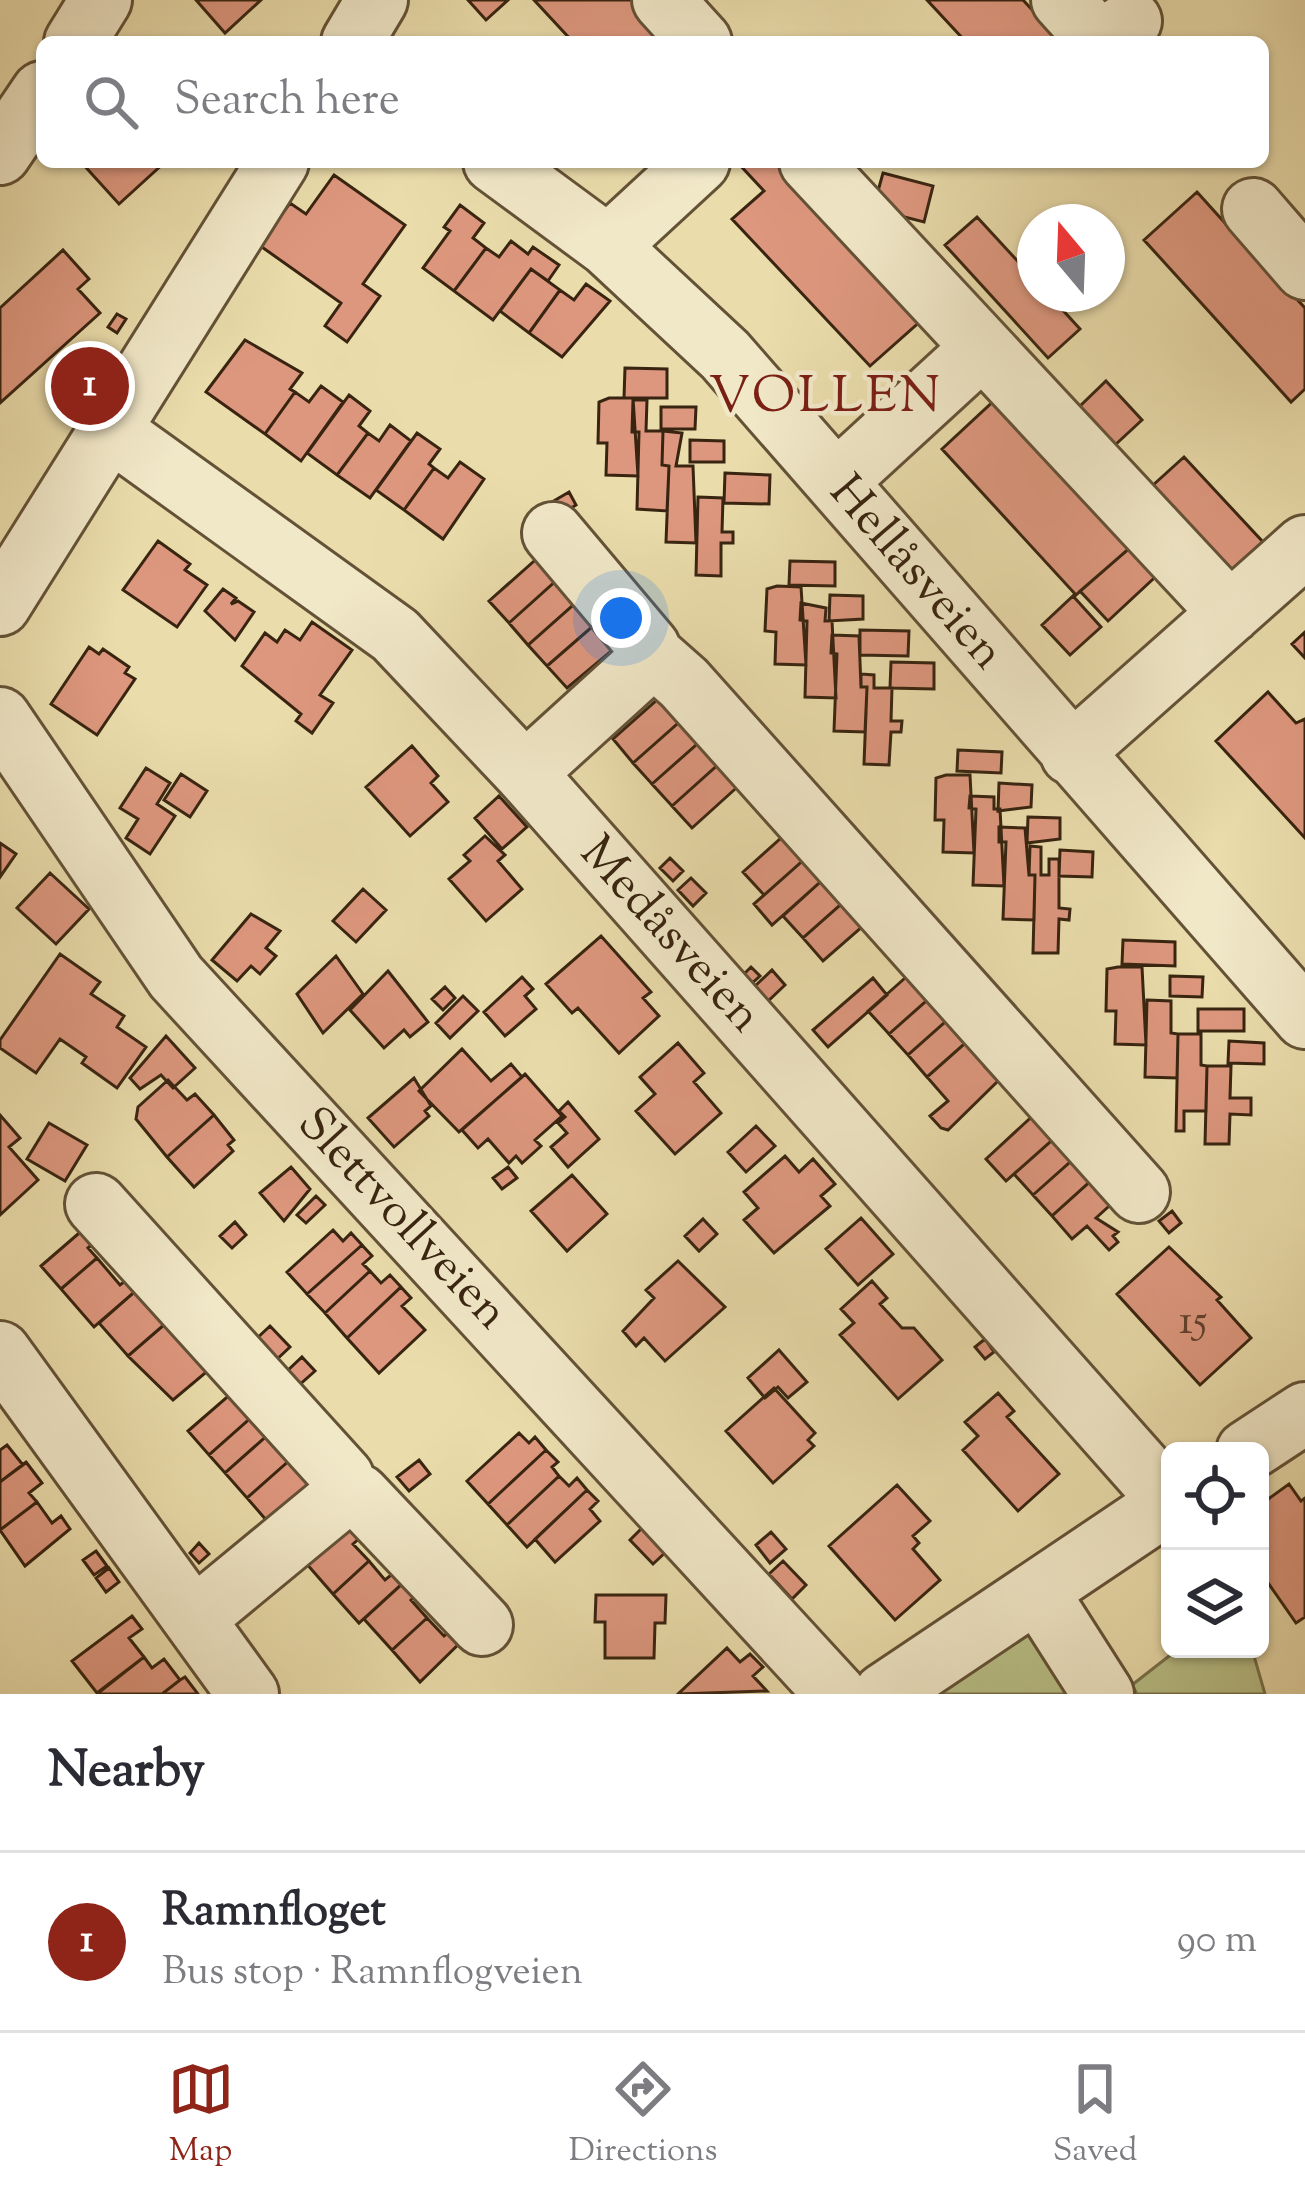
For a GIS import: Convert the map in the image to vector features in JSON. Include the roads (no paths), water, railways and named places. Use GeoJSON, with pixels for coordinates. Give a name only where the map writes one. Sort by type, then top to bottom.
{"type":"FeatureCollection","features":[{"type":"Feature","properties":{"kind":"street"},"geometry":{"type":"LineString","coordinates":[[79,36],[101,0]]}},
{"type":"Feature","properties":{"kind":"street"},"geometry":{"type":"LineString","coordinates":[[355,36],[376,0]]}},
{"type":"Feature","properties":{"kind":"street"},"geometry":{"type":"LineString","coordinates":[[663,0],[696,36]]}},
{"type":"Feature","properties":{"kind":"street"},"geometry":{"type":"LineString","coordinates":[[1062,0],[1090,31],[1101,36]]}},
{"type":"Feature","properties":{"kind":"street"},"geometry":{"type":"LineString","coordinates":[[0,154],[36,101]]}},
{"type":"Feature","properties":{"kind":"street"},"geometry":{"type":"LineString","coordinates":[[0,604],[274,168]]}},
{"type":"Feature","properties":{"kind":"street","name":"Hellåsveien"},"geometry":{"type":"LineString","coordinates":[[502,168],[608,246],[724,355],[1305,1018]]}},
{"type":"Feature","properties":{"kind":"street"},"geometry":{"type":"LineString","coordinates":[[608,246],[692,168]]}},
{"type":"Feature","properties":{"kind":"street"},"geometry":{"type":"LineString","coordinates":[[816,168],[1230,614]]}},
{"type":"Feature","properties":{"kind":"street"},"geometry":{"type":"LineString","coordinates":[[1273,194],[1305,269]]}},
{"type":"Feature","properties":{"kind":"street"},"geometry":{"type":"LineString","coordinates":[[836,482],[982,348]]}},
{"type":"Feature","properties":{"kind":"street","name":"Medåsveien"},"geometry":{"type":"LineString","coordinates":[[112,432],[395,635],[525,772],[1161,1491]]}},
{"type":"Feature","properties":{"kind":"street"},"geometry":{"type":"LineString","coordinates":[[553,533],[649,647],[646,663]]}},
{"type":"Feature","properties":{"kind":"street"},"geometry":{"type":"LineString","coordinates":[[1071,754],[1305,546]]}},
{"type":"Feature","properties":{"kind":"street"},"geometry":{"type":"LineString","coordinates":[[525,772],[646,663],[658,660],[684,682],[1139,1192]]}},
{"type":"Feature","properties":{"kind":"street","name":"Slettvollveien"},"geometry":{"type":"LineString","coordinates":[[0,718],[176,977],[836,1694]]}},
{"type":"Feature","properties":{"kind":"street"},"geometry":{"type":"LineString","coordinates":[[96,1204],[344,1477],[344,1495]]}},
{"type":"Feature","properties":{"kind":"street"},"geometry":{"type":"LineString","coordinates":[[0,1352],[248,1694]]}},
{"type":"Feature","properties":{"kind":"street"},"geometry":{"type":"LineString","coordinates":[[1260,1442],[1305,1412]]}},
{"type":"Feature","properties":{"kind":"street"},"geometry":{"type":"LineString","coordinates":[[195,1618],[344,1495],[359,1495],[482,1625]]}},
{"type":"Feature","properties":{"kind":"street"},"geometry":{"type":"LineString","coordinates":[[884,1694],[1161,1507]]}},
{"type":"Feature","properties":{"kind":"street"},"geometry":{"type":"LineString","coordinates":[[1038,1592],[1086,1688]]}},
{"type":"Feature","properties":{"kind":"place","name":"Ramnfloget"},"geometry":{"type":"Point","coordinates":[90,386]}},
{"type":"Feature","properties":{"kind":"district","name":"VOLLEN"},"geometry":{"type":"Point","coordinates":[826,398]}}]}
